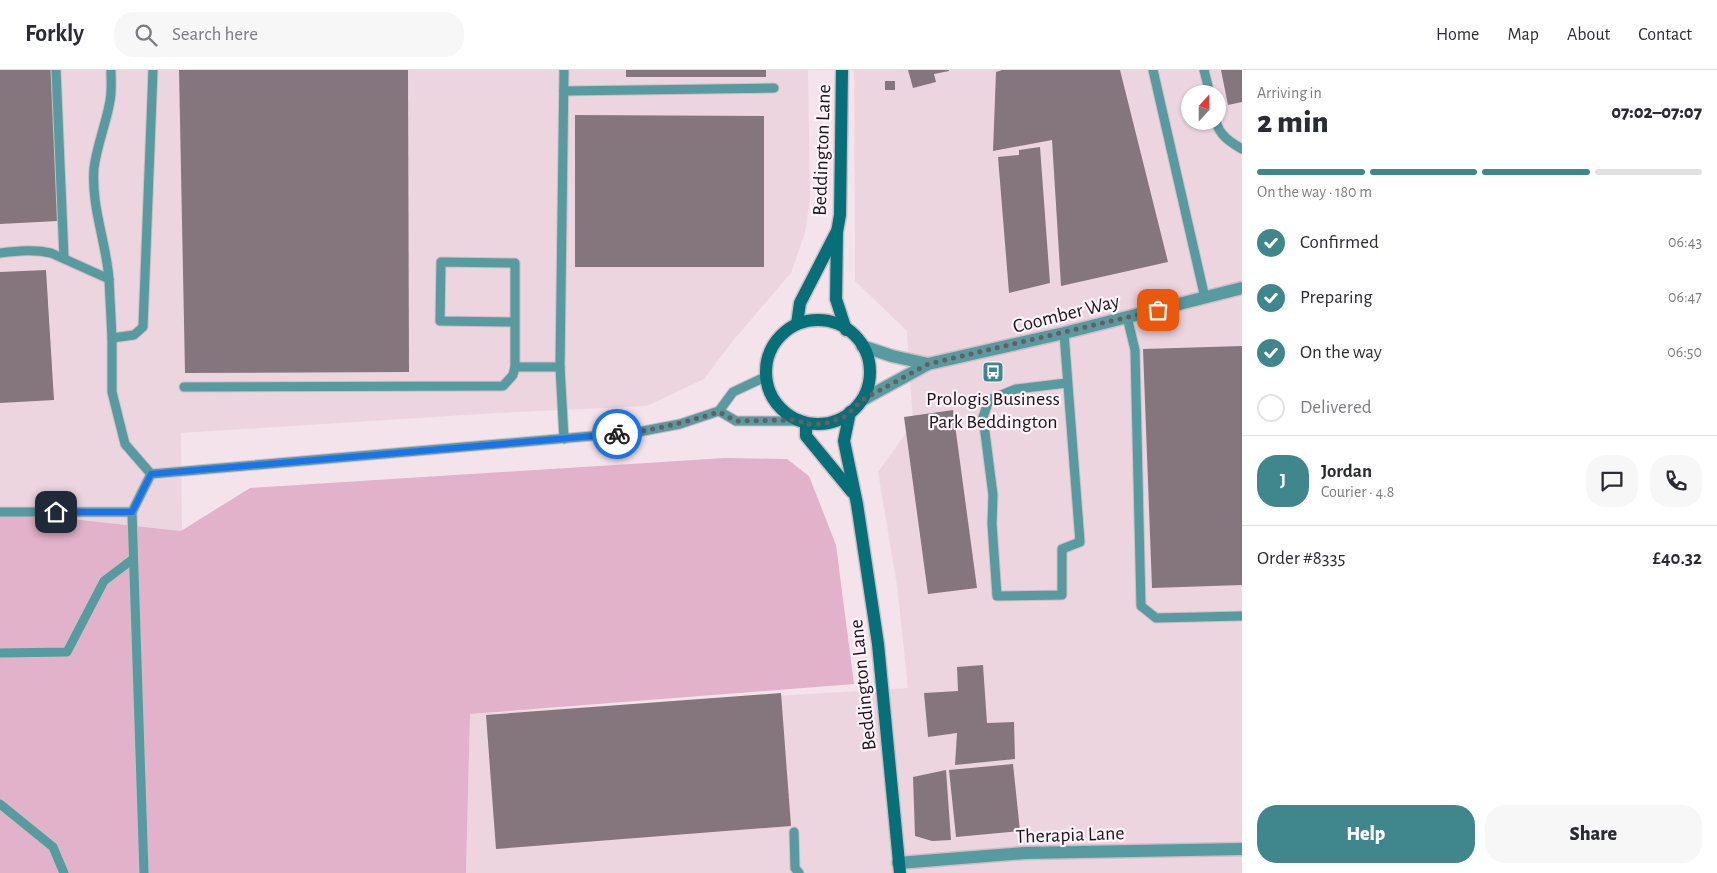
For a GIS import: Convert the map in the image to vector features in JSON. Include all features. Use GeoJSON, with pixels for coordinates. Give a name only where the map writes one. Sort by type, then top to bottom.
{"type":"FeatureCollection","features":[{"type":"Feature","properties":{"kind":"main road","name":"Beddington Lane"},"geometry":{"type":"LineString","coordinates":[[842,70],[840,214],[837,232],[836,299],[846,330]]}},
{"type":"Feature","properties":{"kind":"main road","name":"Beddington Lane"},"geometry":{"type":"LineString","coordinates":[[797,324],[800,303],[837,232]]}},
{"type":"Feature","properties":{"kind":"main road","name":"Beddington Lane"},"geometry":{"type":"LineString","coordinates":[[820,320],[839,325],[862,346],[867,356],[870,377],[862,400],[846,416],[824,424],[801,422],[778,406],[767,386],[766,364],[772,346],[778,338],[797,324],[820,320]]}},
{"type":"Feature","properties":{"kind":"main road","name":"Beddington Lane"},"geometry":{"type":"LineString","coordinates":[[850,412],[844,441],[857,504],[878,644],[899,868]]}},
{"type":"Feature","properties":{"kind":"main road","name":"Beddington Lane"},"geometry":{"type":"LineString","coordinates":[[801,422],[806,436],[854,494]]}},
{"type":"Feature","properties":{"kind":"street","name":"Coomber Way"},"geometry":{"type":"LineString","coordinates":[[862,400],[928,364],[1064,333],[1242,288]]}},
{"type":"Feature","properties":{"kind":"street","name":"Coomber Way"},"geometry":{"type":"LineString","coordinates":[[862,346],[892,356],[928,364]]}},
{"type":"Feature","properties":{"kind":"street","name":"Therapia Lane"},"geometry":{"type":"LineString","coordinates":[[899,868],[1025,853],[1242,849]]}},
{"type":"Feature","properties":{"kind":"lane"},"geometry":{"type":"LineString","coordinates":[[56,70],[64,258]]}},
{"type":"Feature","properties":{"kind":"lane"},"geometry":{"type":"LineString","coordinates":[[111,70],[110,101],[94,169],[96,207],[99,228],[105,245],[109,279],[112,392],[125,444],[151,474]]}},
{"type":"Feature","properties":{"kind":"lane"},"geometry":{"type":"LineString","coordinates":[[112,338],[134,335],[143,327],[153,70]]}},
{"type":"Feature","properties":{"kind":"lane"},"geometry":{"type":"LineString","coordinates":[[564,70],[560,368],[564,439]]}},
{"type":"Feature","properties":{"kind":"lane"},"geometry":{"type":"LineString","coordinates":[[1153,70],[1205,298]]}},
{"type":"Feature","properties":{"kind":"lane"},"geometry":{"type":"LineString","coordinates":[[1204,70],[1208,85]]}},
{"type":"Feature","properties":{"kind":"lane"},"geometry":{"type":"LineString","coordinates":[[564,91],[774,88]]}},
{"type":"Feature","properties":{"kind":"lane"},"geometry":{"type":"LineString","coordinates":[[1218,130],[1230,143],[1242,149]]}},
{"type":"Feature","properties":{"kind":"lane"},"geometry":{"type":"LineString","coordinates":[[0,252],[42,251],[64,258],[109,279]]}},
{"type":"Feature","properties":{"kind":"lane"},"geometry":{"type":"LineString","coordinates":[[184,387],[503,386],[514,375],[516,368],[515,263],[441,262],[440,321],[515,322]]}},
{"type":"Feature","properties":{"kind":"lane"},"geometry":{"type":"LineString","coordinates":[[1127,317],[1135,350],[1141,606],[1156,618],[1242,616]]}},
{"type":"Feature","properties":{"kind":"lane"},"geometry":{"type":"LineString","coordinates":[[1064,333],[1080,542],[1062,549],[1062,595],[997,596],[992,524],[993,495],[983,417],[990,400],[1007,392],[1016,389],[1067,383]]}},
{"type":"Feature","properties":{"kind":"lane"},"geometry":{"type":"LineString","coordinates":[[516,368],[560,368]]}},
{"type":"Feature","properties":{"kind":"lane"},"geometry":{"type":"LineString","coordinates":[[151,474],[638,432],[680,424],[719,412],[733,392],[767,376]]}},
{"type":"Feature","properties":{"kind":"lane"},"geometry":{"type":"LineString","coordinates":[[719,412],[736,421],[801,422]]}},
{"type":"Feature","properties":{"kind":"lane"},"geometry":{"type":"LineString","coordinates":[[144,873],[132,512],[151,474]]}},
{"type":"Feature","properties":{"kind":"lane"},"geometry":{"type":"LineString","coordinates":[[0,512],[132,512]]}},
{"type":"Feature","properties":{"kind":"lane"},"geometry":{"type":"LineString","coordinates":[[0,653],[67,652],[104,581],[133,559]]}},
{"type":"Feature","properties":{"kind":"lane"},"geometry":{"type":"LineString","coordinates":[[0,804],[54,847],[64,873]]}},
{"type":"Feature","properties":{"kind":"lane"},"geometry":{"type":"LineString","coordinates":[[794,832],[795,868],[799,873]]}},
{"type":"Feature","properties":{"kind":"shaded area"},"geometry":{"type":"Polygon","coordinates":[[[0,70],[808,70],[810,198],[805,233],[791,273],[732,342],[704,379],[647,406],[497,413],[181,433],[182,531],[0,511],[0,70]]]}},
{"type":"Feature","properties":{"kind":"shaded area"},"geometry":{"type":"Polygon","coordinates":[[[854,70],[1242,70],[1242,873],[466,873],[470,714],[908,688],[897,586],[878,472],[913,423],[907,331],[855,281],[854,70]]]}},
{"type":"Feature","properties":{"kind":"shaded area"},"geometry":{"type":"Polygon","coordinates":[[[725,458],[787,459],[809,476],[836,545],[854,684],[470,714],[466,873],[0,873],[0,511],[181,531],[250,488],[725,458]]]}},
{"type":"Feature","properties":{"kind":"building"},"geometry":{"type":"Polygon","coordinates":[[[0,70],[51,70],[58,221],[0,224],[0,70]]]}},
{"type":"Feature","properties":{"kind":"building"},"geometry":{"type":"Polygon","coordinates":[[[179,70],[408,70],[409,372],[185,373],[179,70]]]}},
{"type":"Feature","properties":{"kind":"building"},"geometry":{"type":"Polygon","coordinates":[[[626,70],[766,70],[766,77],[626,77],[626,70]]]}},
{"type":"Feature","properties":{"kind":"building"},"geometry":{"type":"Polygon","coordinates":[[[908,70],[949,71],[934,74],[936,82],[913,88],[908,70]]]}},
{"type":"Feature","properties":{"kind":"building"},"geometry":{"type":"Polygon","coordinates":[[[1002,70],[1120,70],[1168,262],[1061,286],[1052,140],[993,151],[996,72],[1002,70]]]}},
{"type":"Feature","properties":{"kind":"building"},"geometry":{"type":"Polygon","coordinates":[[[1221,70],[1242,70],[1242,102],[1228,105],[1226,85],[1224,85],[1221,70]]]}},
{"type":"Feature","properties":{"kind":"building"},"geometry":{"type":"Polygon","coordinates":[[[885,81],[895,81],[895,90],[885,90],[885,81]]]}},
{"type":"Feature","properties":{"kind":"building"},"geometry":{"type":"Polygon","coordinates":[[[575,115],[764,116],[764,267],[575,267],[575,115]]]}},
{"type":"Feature","properties":{"kind":"building"},"geometry":{"type":"Polygon","coordinates":[[[1040,147],[1050,283],[1009,293],[998,157],[1019,155],[1019,150],[1040,147]]]}},
{"type":"Feature","properties":{"kind":"building"},"geometry":{"type":"Polygon","coordinates":[[[46,270],[54,400],[0,403],[0,272],[46,270]]]}},
{"type":"Feature","properties":{"kind":"building"},"geometry":{"type":"Polygon","coordinates":[[[1242,346],[1242,585],[1152,588],[1143,349],[1242,346]]]}},
{"type":"Feature","properties":{"kind":"building"},"geometry":{"type":"Polygon","coordinates":[[[953,410],[977,588],[928,594],[904,417],[953,410]]]}},
{"type":"Feature","properties":{"kind":"building"},"geometry":{"type":"Polygon","coordinates":[[[983,665],[987,723],[1014,722],[1015,759],[955,765],[957,733],[928,737],[924,693],[958,691],[957,667],[983,665]]]}},
{"type":"Feature","properties":{"kind":"building"},"geometry":{"type":"Polygon","coordinates":[[[781,693],[791,826],[496,849],[486,715],[781,693]]]}},
{"type":"Feature","properties":{"kind":"building"},"geometry":{"type":"Polygon","coordinates":[[[1013,764],[1020,831],[956,837],[949,770],[1013,764]]]}},
{"type":"Feature","properties":{"kind":"building"},"geometry":{"type":"Polygon","coordinates":[[[946,770],[951,840],[932,841],[915,836],[913,777],[946,770]]]}},
{"type":"Feature","properties":{"kind":"way so far"},"geometry":{"type":"LineString","coordinates":[[617,434],[680,424],[719,412],[736,421],[797,420],[806,424],[824,424],[846,416],[862,400],[928,364],[1158,310]]}},
{"type":"Feature","properties":{"kind":"place","name":"Prologis Business Park Beddington"},"geometry":{"type":"Point","coordinates":[993,372]}},
{"type":"Feature","properties":{"kind":"route"},"geometry":{"type":"LineString","coordinates":[[56,512],[132,512],[151,474],[617,434]]}}]}
